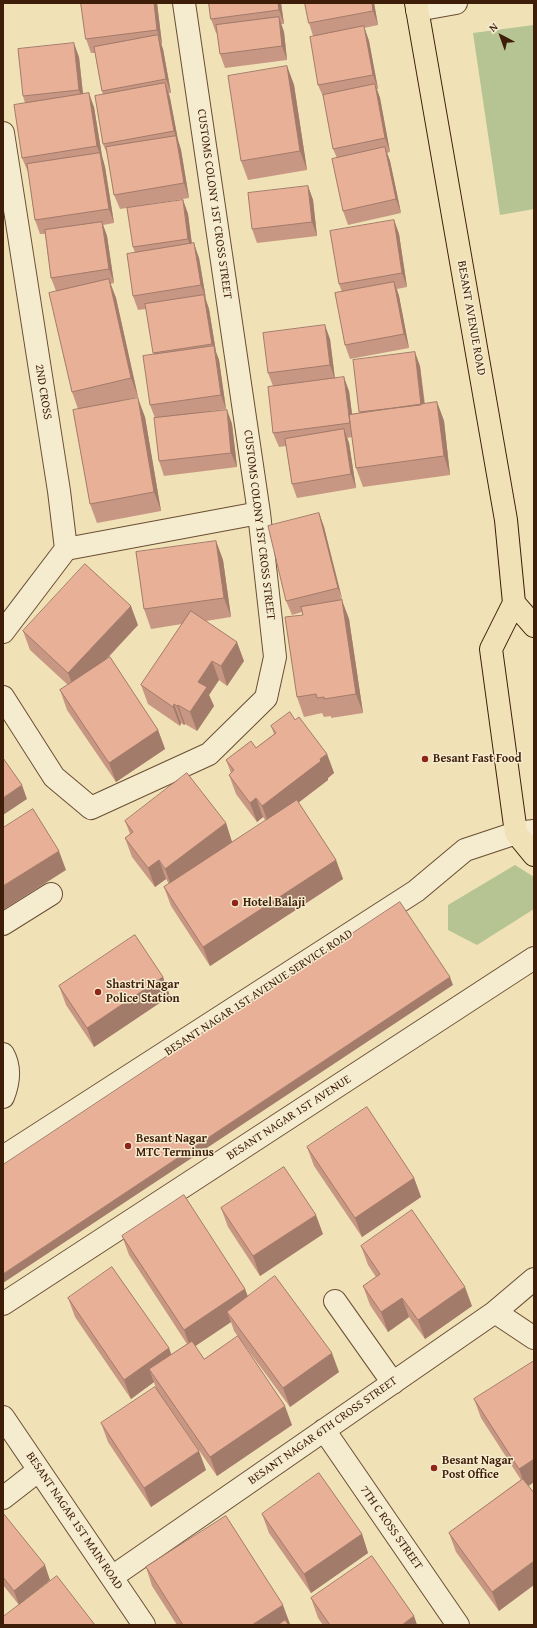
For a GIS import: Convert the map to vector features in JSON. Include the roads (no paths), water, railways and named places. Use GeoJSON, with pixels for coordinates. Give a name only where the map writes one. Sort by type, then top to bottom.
{"type":"FeatureCollection","features":[{"type":"Feature","properties":{"kind":"main road","name":"BESANT AVENUE ROAD"},"geometry":{"type":"LineString","coordinates":[[417,7],[506,520],[514,603]]}},
{"type":"Feature","properties":{"kind":"main road"},"geometry":{"type":"LineString","coordinates":[[534,626],[514,603],[491,649],[525,832],[534,855]]}},
{"type":"Feature","properties":{"kind":"street","name":"CUSTOMS COLONY 1ST CROSS STREET"},"geometry":{"type":"LineString","coordinates":[[3,697],[54,778],[91,808],[208,754],[266,698],[275,657],[259,514],[184,3]]}},
{"type":"Feature","properties":{"kind":"street"},"geometry":{"type":"LineString","coordinates":[[417,7],[456,3]]}},
{"type":"Feature","properties":{"kind":"street","name":"2ND CROSS"},"geometry":{"type":"LineString","coordinates":[[3,133],[9,212],[59,491],[66,549]]}},
{"type":"Feature","properties":{"kind":"street"},"geometry":{"type":"LineString","coordinates":[[3,632],[66,549],[259,514]]}},
{"type":"Feature","properties":{"kind":"street","name":"BESANT NAGAR 1ST AVENUE SERVICE ROAD"},"geometry":{"type":"LineString","coordinates":[[3,1158],[416,891],[465,850],[525,832]]}},
{"type":"Feature","properties":{"kind":"street"},"geometry":{"type":"LineString","coordinates":[[3,924],[51,894]]}},
{"type":"Feature","properties":{"kind":"street","name":"BESANT NAGAR 1ST AVENUE"},"geometry":{"type":"LineString","coordinates":[[3,1304],[534,958]]}},
{"type":"Feature","properties":{"kind":"street"},"geometry":{"type":"LineString","coordinates":[[3,1054],[7,1062],[9,1082],[3,1096]]}},
{"type":"Feature","properties":{"kind":"street","name":"BESANT NAGAR 6TH CROSS STREET"},"geometry":{"type":"LineString","coordinates":[[112,1577],[495,1312],[534,1279]]}},
{"type":"Feature","properties":{"kind":"street"},"geometry":{"type":"LineString","coordinates":[[335,1301],[394,1382]]}},
{"type":"Feature","properties":{"kind":"street"},"geometry":{"type":"LineString","coordinates":[[495,1312],[534,1338]]}},
{"type":"Feature","properties":{"kind":"street","name":"BESANT NAGAR 1ST MAIN ROAD"},"geometry":{"type":"LineString","coordinates":[[3,1417],[144,1625]]}},
{"type":"Feature","properties":{"kind":"street","name":"7TH C ROSS STREET"},"geometry":{"type":"LineString","coordinates":[[324,1430],[458,1625]]}},
{"type":"Feature","properties":{"kind":"street"},"geometry":{"type":"LineString","coordinates":[[3,1498],[39,1470]]}},
{"type":"Feature","properties":{"kind":"place","name":"Besant Fast Food"},"geometry":{"type":"Point","coordinates":[425,759]}},
{"type":"Feature","properties":{"kind":"place","name":"Hotel Balaji"},"geometry":{"type":"Point","coordinates":[235,903]}},
{"type":"Feature","properties":{"kind":"place","name":"Shastri Nagar Police Station"},"geometry":{"type":"Point","coordinates":[98,992]}},
{"type":"Feature","properties":{"kind":"place","name":"Besant Nagar MTC Terminus"},"geometry":{"type":"Point","coordinates":[128,1146]}},
{"type":"Feature","properties":{"kind":"place","name":"Besant Nagar Post Office"},"geometry":{"type":"Point","coordinates":[434,1468]}}]}
